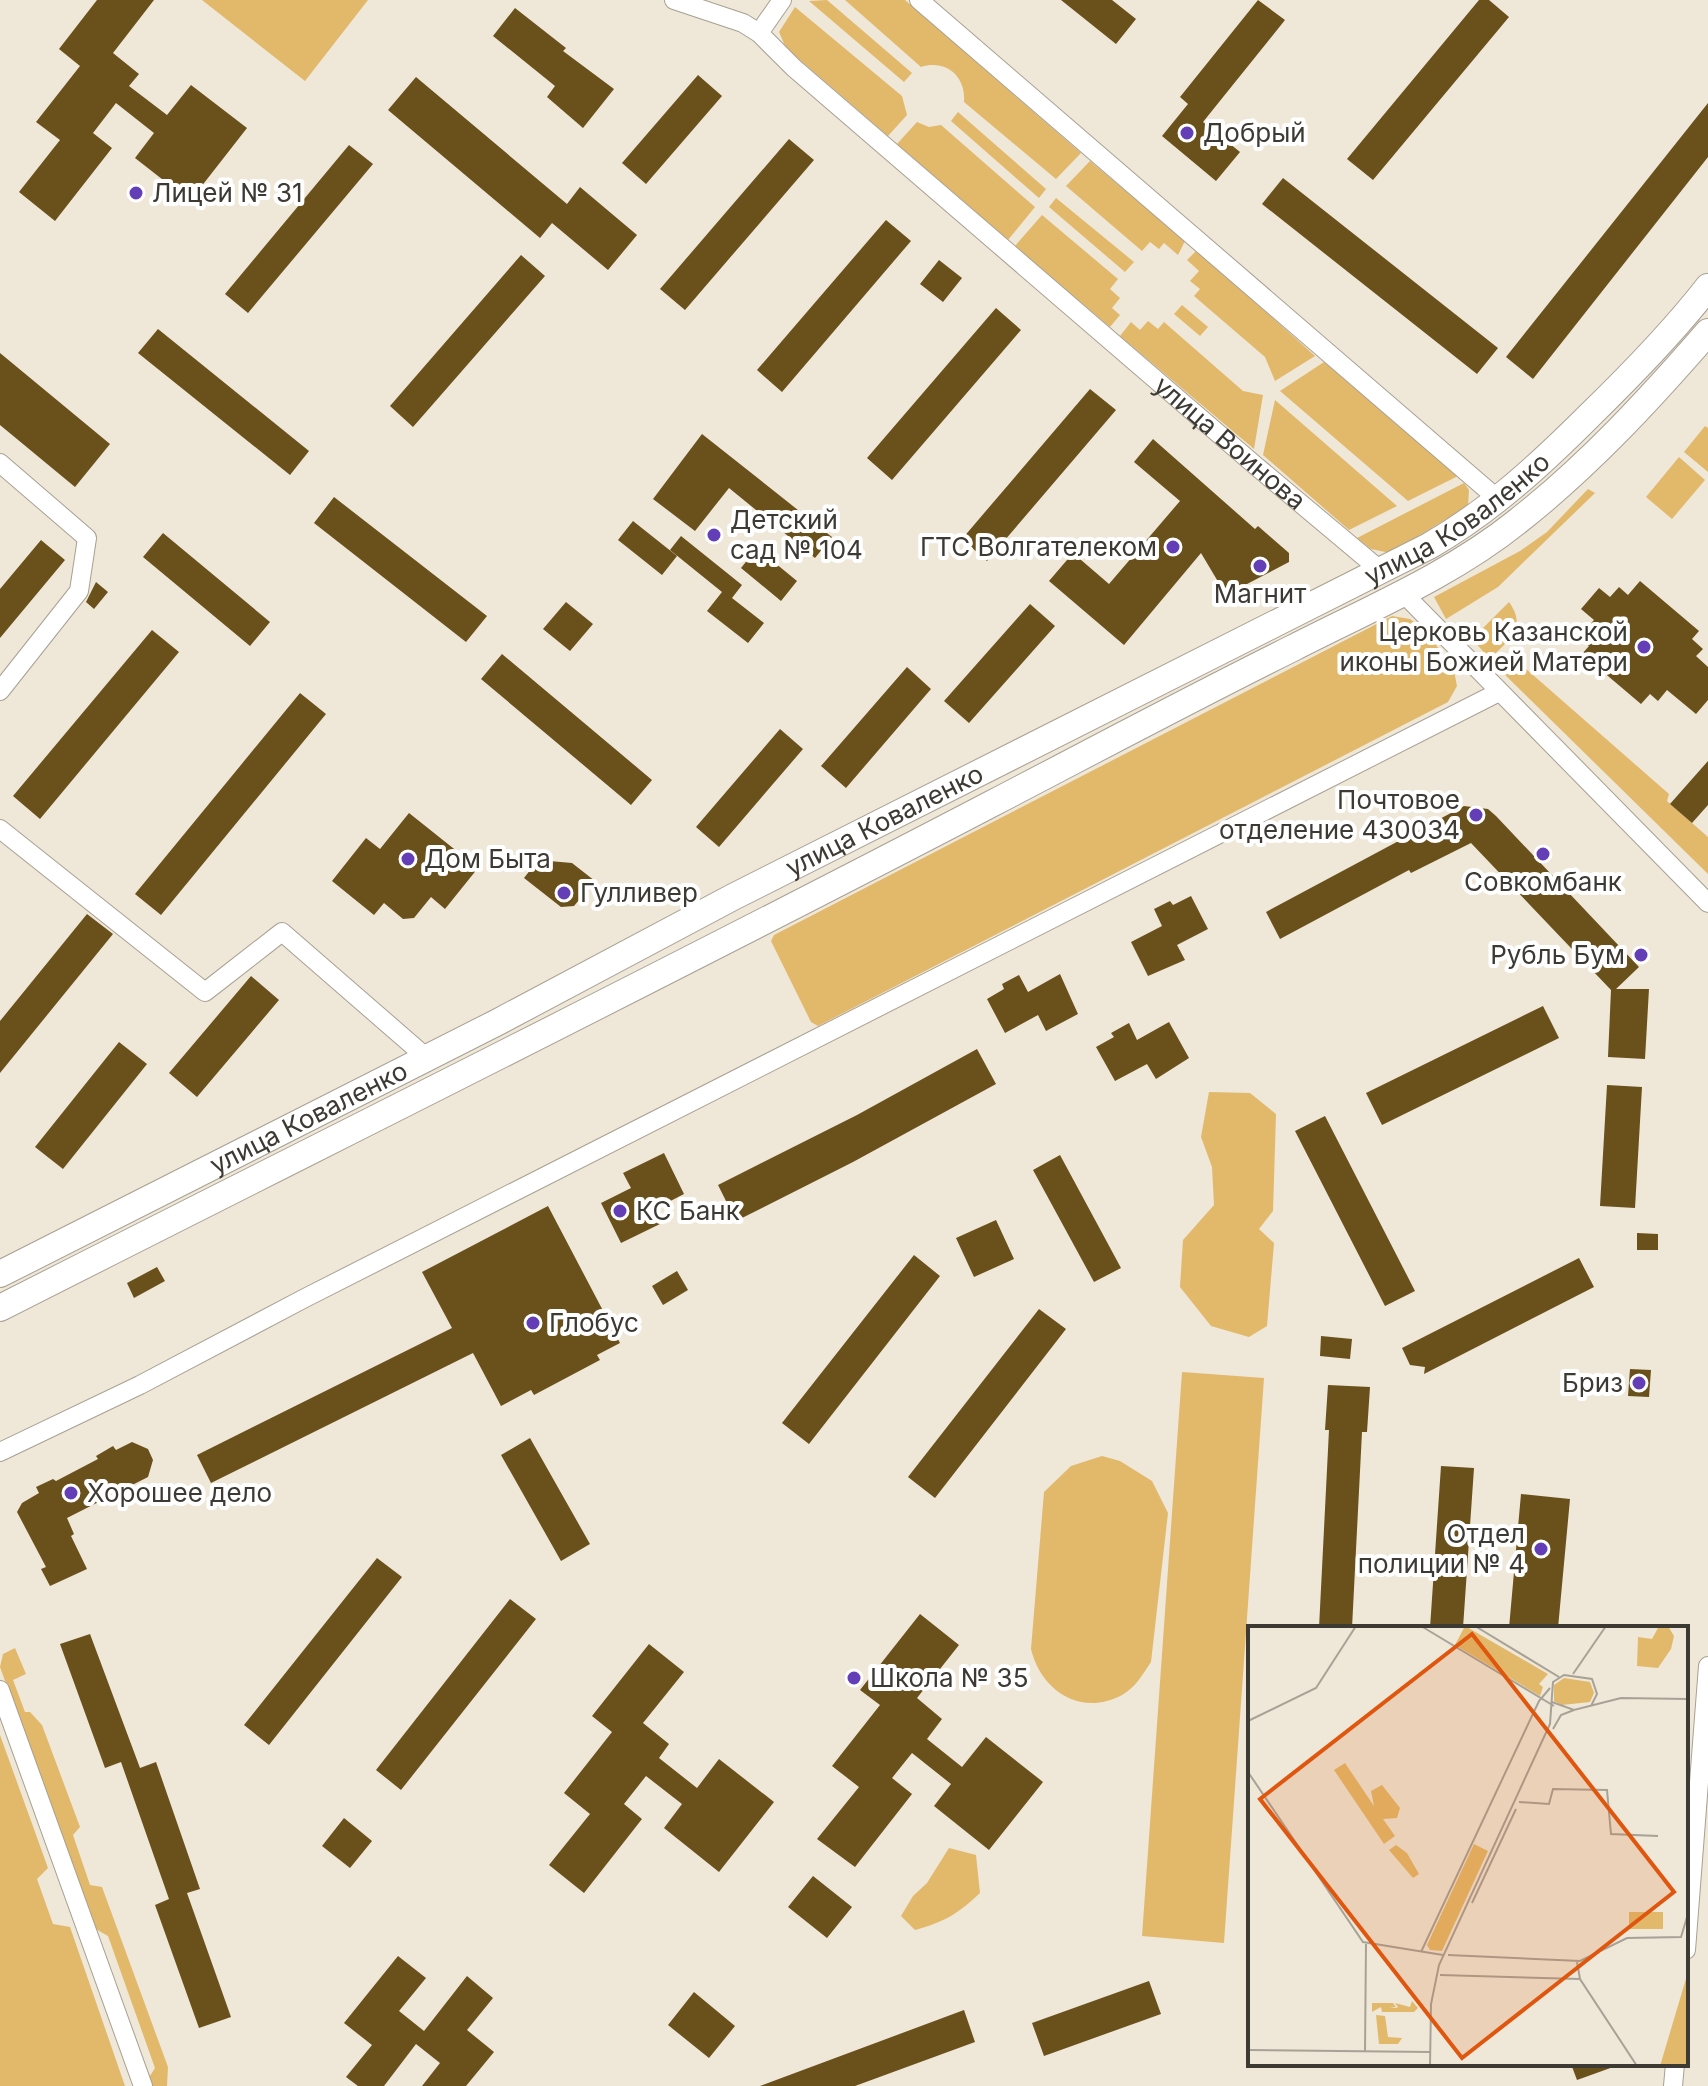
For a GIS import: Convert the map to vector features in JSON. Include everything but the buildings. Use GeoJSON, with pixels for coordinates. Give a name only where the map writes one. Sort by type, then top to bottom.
{"type":"FeatureCollection","features":[{"type":"Feature","properties":{"kind":"main road","name":"улица Коваленко"},"geometry":{"type":"LineString","coordinates":[[0,1274],[1466,525],[1549,456],[1632,374],[1708,287]]}},
{"type":"Feature","properties":{"kind":"main road","name":"улица Коваленко"},"geometry":{"type":"LineString","coordinates":[[0,1308],[757,927],[1154,718],[1403,593],[1463,559],[1517,522],[1575,472],[1656,392],[1708,332]]}},
{"type":"Feature","properties":{"kind":"main road"},"geometry":{"type":"LineString","coordinates":[[1499,500],[1517,522]]}},
{"type":"Feature","properties":{"kind":"main road","name":"улица Воинова"},"geometry":{"type":"LineString","coordinates":[[1380,570],[1403,593]]}},
{"type":"Feature","properties":{"kind":"main road"},"geometry":{"type":"LineString","coordinates":[[1142,693],[1154,718]]}},
{"type":"Feature","properties":{"kind":"main road"},"geometry":{"type":"LineString","coordinates":[[733,897],[757,927]]}},
{"type":"Feature","properties":{"kind":"main road"},"geometry":{"type":"LineString","coordinates":[[427,1058],[440,1085]]}},
{"type":"Feature","properties":{"kind":"street"},"geometry":{"type":"LineString","coordinates":[[674,0],[743,23],[759,33],[782,0]]}},
{"type":"Feature","properties":{"kind":"street"},"geometry":{"type":"LineString","coordinates":[[919,0],[1499,500]]}},
{"type":"Feature","properties":{"kind":"street","name":"улица Воинова"},"geometry":{"type":"LineString","coordinates":[[759,33],[794,68],[1380,570]]}},
{"type":"Feature","properties":{"kind":"street"},"geometry":{"type":"LineString","coordinates":[[0,463],[87,538],[79,591],[0,691]]}},
{"type":"Feature","properties":{"kind":"street","name":"улица Воинова"},"geometry":{"type":"LineString","coordinates":[[1403,593],[1708,903]]}},
{"type":"Feature","properties":{"kind":"street"},"geometry":{"type":"LineString","coordinates":[[0,1452],[140,1385],[305,1298],[1499,692]]}},
{"type":"Feature","properties":{"kind":"street"},"geometry":{"type":"LineString","coordinates":[[0,829],[205,992],[282,932],[427,1058]]}},
{"type":"Feature","properties":{"kind":"street"},"geometry":{"type":"LineString","coordinates":[[1688,1924],[1708,1666]]}},
{"type":"Feature","properties":{"kind":"street"},"geometry":{"type":"LineString","coordinates":[[0,1690],[143,2086]]}},
{"type":"Feature","properties":{"kind":"street"},"geometry":{"type":"LineString","coordinates":[[1673,2086],[1675,2066]]}},
{"type":"Feature","properties":{"kind":"shaded area"},"geometry":{"type":"Polygon","coordinates":[[[202,0],[368,0],[305,81],[202,0]]]}},
{"type":"Feature","properties":{"kind":"shaded area"},"geometry":{"type":"Polygon","coordinates":[[[827,0],[912,73],[904,82],[809,1],[827,0]]]}},
{"type":"Feature","properties":{"kind":"shaded area"},"geometry":{"type":"Polygon","coordinates":[[[845,0],[905,0],[1081,153],[1056,179],[964,102],[962,84],[953,72],[939,65],[921,67],[845,0]]]}},
{"type":"Feature","properties":{"kind":"shaded area"},"geometry":{"type":"Polygon","coordinates":[[[795,7],[902,96],[907,115],[888,136],[786,48],[779,32],[795,7]]]}},
{"type":"Feature","properties":{"kind":"shaded area"},"geometry":{"type":"Polygon","coordinates":[[[958,112],[1046,189],[1039,198],[951,121],[958,112]]]}},
{"type":"Feature","properties":{"kind":"shaded area"},"geometry":{"type":"Polygon","coordinates":[[[917,122],[929,127],[941,125],[1035,207],[1008,240],[897,144],[917,122]]]}},
{"type":"Feature","properties":{"kind":"shaded area"},"geometry":{"type":"Polygon","coordinates":[[[1090,161],[1185,241],[1178,255],[1164,243],[1159,249],[1150,242],[1142,251],[1066,186],[1090,161]]]}},
{"type":"Feature","properties":{"kind":"shaded area"},"geometry":{"type":"Polygon","coordinates":[[[1056,198],[1134,262],[1125,272],[1049,207],[1056,198]]]}},
{"type":"Feature","properties":{"kind":"shaded area"},"geometry":{"type":"Polygon","coordinates":[[[1042,215],[1118,279],[1110,289],[1120,298],[1112,308],[1120,315],[1110,327],[1015,246],[1042,215]]]}},
{"type":"Feature","properties":{"kind":"shaded area"},"geometry":{"type":"Polygon","coordinates":[[[1197,250],[1315,356],[1275,381],[1265,357],[1194,296],[1200,289],[1190,281],[1199,271],[1187,260],[1197,250]]]}},
{"type":"Feature","properties":{"kind":"shaded area"},"geometry":{"type":"Polygon","coordinates":[[[1182,305],[1208,327],[1200,336],[1174,314],[1182,305]]]}},
{"type":"Feature","properties":{"kind":"shaded area"},"geometry":{"type":"Polygon","coordinates":[[[1148,321],[1158,329],[1164,322],[1243,391],[1263,395],[1254,449],[1120,336],[1131,322],[1140,330],[1148,321]]]}},
{"type":"Feature","properties":{"kind":"shaded area"},"geometry":{"type":"Polygon","coordinates":[[[1324,362],[1458,476],[1408,501],[1280,391],[1324,362]]]}},
{"type":"Feature","properties":{"kind":"shaded area"},"geometry":{"type":"Polygon","coordinates":[[[1275,400],[1397,506],[1349,530],[1263,455],[1275,400]]]}},
{"type":"Feature","properties":{"kind":"shaded area"},"geometry":{"type":"Polygon","coordinates":[[[1705,426],[1708,428],[1708,472],[1684,452],[1705,426]]]}},
{"type":"Feature","properties":{"kind":"shaded area"},"geometry":{"type":"Polygon","coordinates":[[[1679,457],[1705,480],[1672,519],[1646,497],[1679,457]]]}},
{"type":"Feature","properties":{"kind":"shaded area"},"geometry":{"type":"Polygon","coordinates":[[[1464,483],[1469,490],[1468,506],[1390,553],[1371,549],[1357,538],[1464,483]]]}},
{"type":"Feature","properties":{"kind":"shaded area"},"geometry":{"type":"Polygon","coordinates":[[[1588,489],[1595,493],[1498,587],[1446,619],[1434,597],[1520,551],[1547,532],[1588,489]]]}},
{"type":"Feature","properties":{"kind":"shaded area"},"geometry":{"type":"Polygon","coordinates":[[[1509,602],[1517,619],[1516,626],[1509,639],[1490,659],[1472,639],[1509,602]]]}},
{"type":"Feature","properties":{"kind":"shaded area"},"geometry":{"type":"Polygon","coordinates":[[[1392,616],[1410,619],[1423,629],[1453,666],[1457,686],[1448,702],[818,1026],[811,1022],[771,941],[774,935],[1392,616]]]}},
{"type":"Feature","properties":{"kind":"shaded area"},"geometry":{"type":"Polygon","coordinates":[[[1509,662],[1525,668],[1669,794],[1667,801],[1708,837],[1708,874],[1498,668],[1509,662]]]}},
{"type":"Feature","properties":{"kind":"shaded area"},"geometry":{"type":"Polygon","coordinates":[[[1209,1092],[1250,1093],[1276,1114],[1273,1211],[1259,1229],[1274,1243],[1267,1326],[1249,1337],[1211,1326],[1180,1287],[1183,1240],[1214,1205],[1212,1167],[1201,1137],[1209,1092]]]}},
{"type":"Feature","properties":{"kind":"shaded area"},"geometry":{"type":"Polygon","coordinates":[[[1182,1372],[1264,1378],[1224,1943],[1142,1936],[1182,1372]]]}},
{"type":"Feature","properties":{"kind":"shaded area"},"geometry":{"type":"Polygon","coordinates":[[[1102,1456],[1120,1461],[1152,1481],[1168,1513],[1151,1662],[1127,1692],[1107,1701],[1092,1703],[1065,1696],[1053,1688],[1036,1664],[1031,1649],[1044,1492],[1071,1466],[1102,1456]]]}},
{"type":"Feature","properties":{"kind":"shaded area"},"geometry":{"type":"Polygon","coordinates":[[[15,1648],[26,1674],[13,1680],[25,1712],[30,1712],[42,1725],[80,1827],[73,1835],[90,1885],[102,1887],[168,2067],[167,2086],[150,2086],[148,2079],[155,2068],[108,1936],[94,1928],[0,1667],[3,1654],[15,1648]]]}},
{"type":"Feature","properties":{"kind":"shaded area"},"geometry":{"type":"Polygon","coordinates":[[[0,1735],[48,1868],[37,1879],[53,1924],[70,1927],[125,2086],[0,2086],[0,1735]]]}},
{"type":"Feature","properties":{"kind":"shaded area"},"geometry":{"type":"Polygon","coordinates":[[[949,1848],[976,1855],[980,1893],[950,1916],[915,1930],[901,1916],[949,1848]]]}},
{"type":"Feature","properties":{"kind":"place","name":"Добрый"},"geometry":{"type":"Point","coordinates":[1187,133]}},
{"type":"Feature","properties":{"kind":"place","name":"Лицей № 31"},"geometry":{"type":"Point","coordinates":[136,193]}},
{"type":"Feature","properties":{"kind":"place","name":"Детский сад № 104"},"geometry":{"type":"Point","coordinates":[714,535]}},
{"type":"Feature","properties":{"kind":"place","name":"ГТС Волгателеком"},"geometry":{"type":"Point","coordinates":[1173,547]}},
{"type":"Feature","properties":{"kind":"place","name":"Магнит"},"geometry":{"type":"Point","coordinates":[1260,566]}},
{"type":"Feature","properties":{"kind":"place","name":"Церковь Казанской иконы Божией Матери"},"geometry":{"type":"Point","coordinates":[1644,647]}},
{"type":"Feature","properties":{"kind":"place","name":"Почтовое отделение 430034"},"geometry":{"type":"Point","coordinates":[1476,815]}},
{"type":"Feature","properties":{"kind":"place","name":"Совкомбанк"},"geometry":{"type":"Point","coordinates":[1543,854]}},
{"type":"Feature","properties":{"kind":"place","name":"Дом Быта"},"geometry":{"type":"Point","coordinates":[408,859]}},
{"type":"Feature","properties":{"kind":"place","name":"Гулливер"},"geometry":{"type":"Point","coordinates":[564,893]}},
{"type":"Feature","properties":{"kind":"place","name":"Рубль Бум"},"geometry":{"type":"Point","coordinates":[1641,955]}},
{"type":"Feature","properties":{"kind":"place","name":"КС Банк"},"geometry":{"type":"Point","coordinates":[620,1211]}},
{"type":"Feature","properties":{"kind":"place","name":"Глобус"},"geometry":{"type":"Point","coordinates":[533,1323]}},
{"type":"Feature","properties":{"kind":"place","name":"Бриз"},"geometry":{"type":"Point","coordinates":[1639,1383]}},
{"type":"Feature","properties":{"kind":"place","name":"Хорошее дело"},"geometry":{"type":"Point","coordinates":[71,1493]}},
{"type":"Feature","properties":{"kind":"place","name":"Отдел полиции № 4"},"geometry":{"type":"Point","coordinates":[1541,1549]}},
{"type":"Feature","properties":{"kind":"place","name":"Школа № 35"},"geometry":{"type":"Point","coordinates":[854,1678]}}]}
